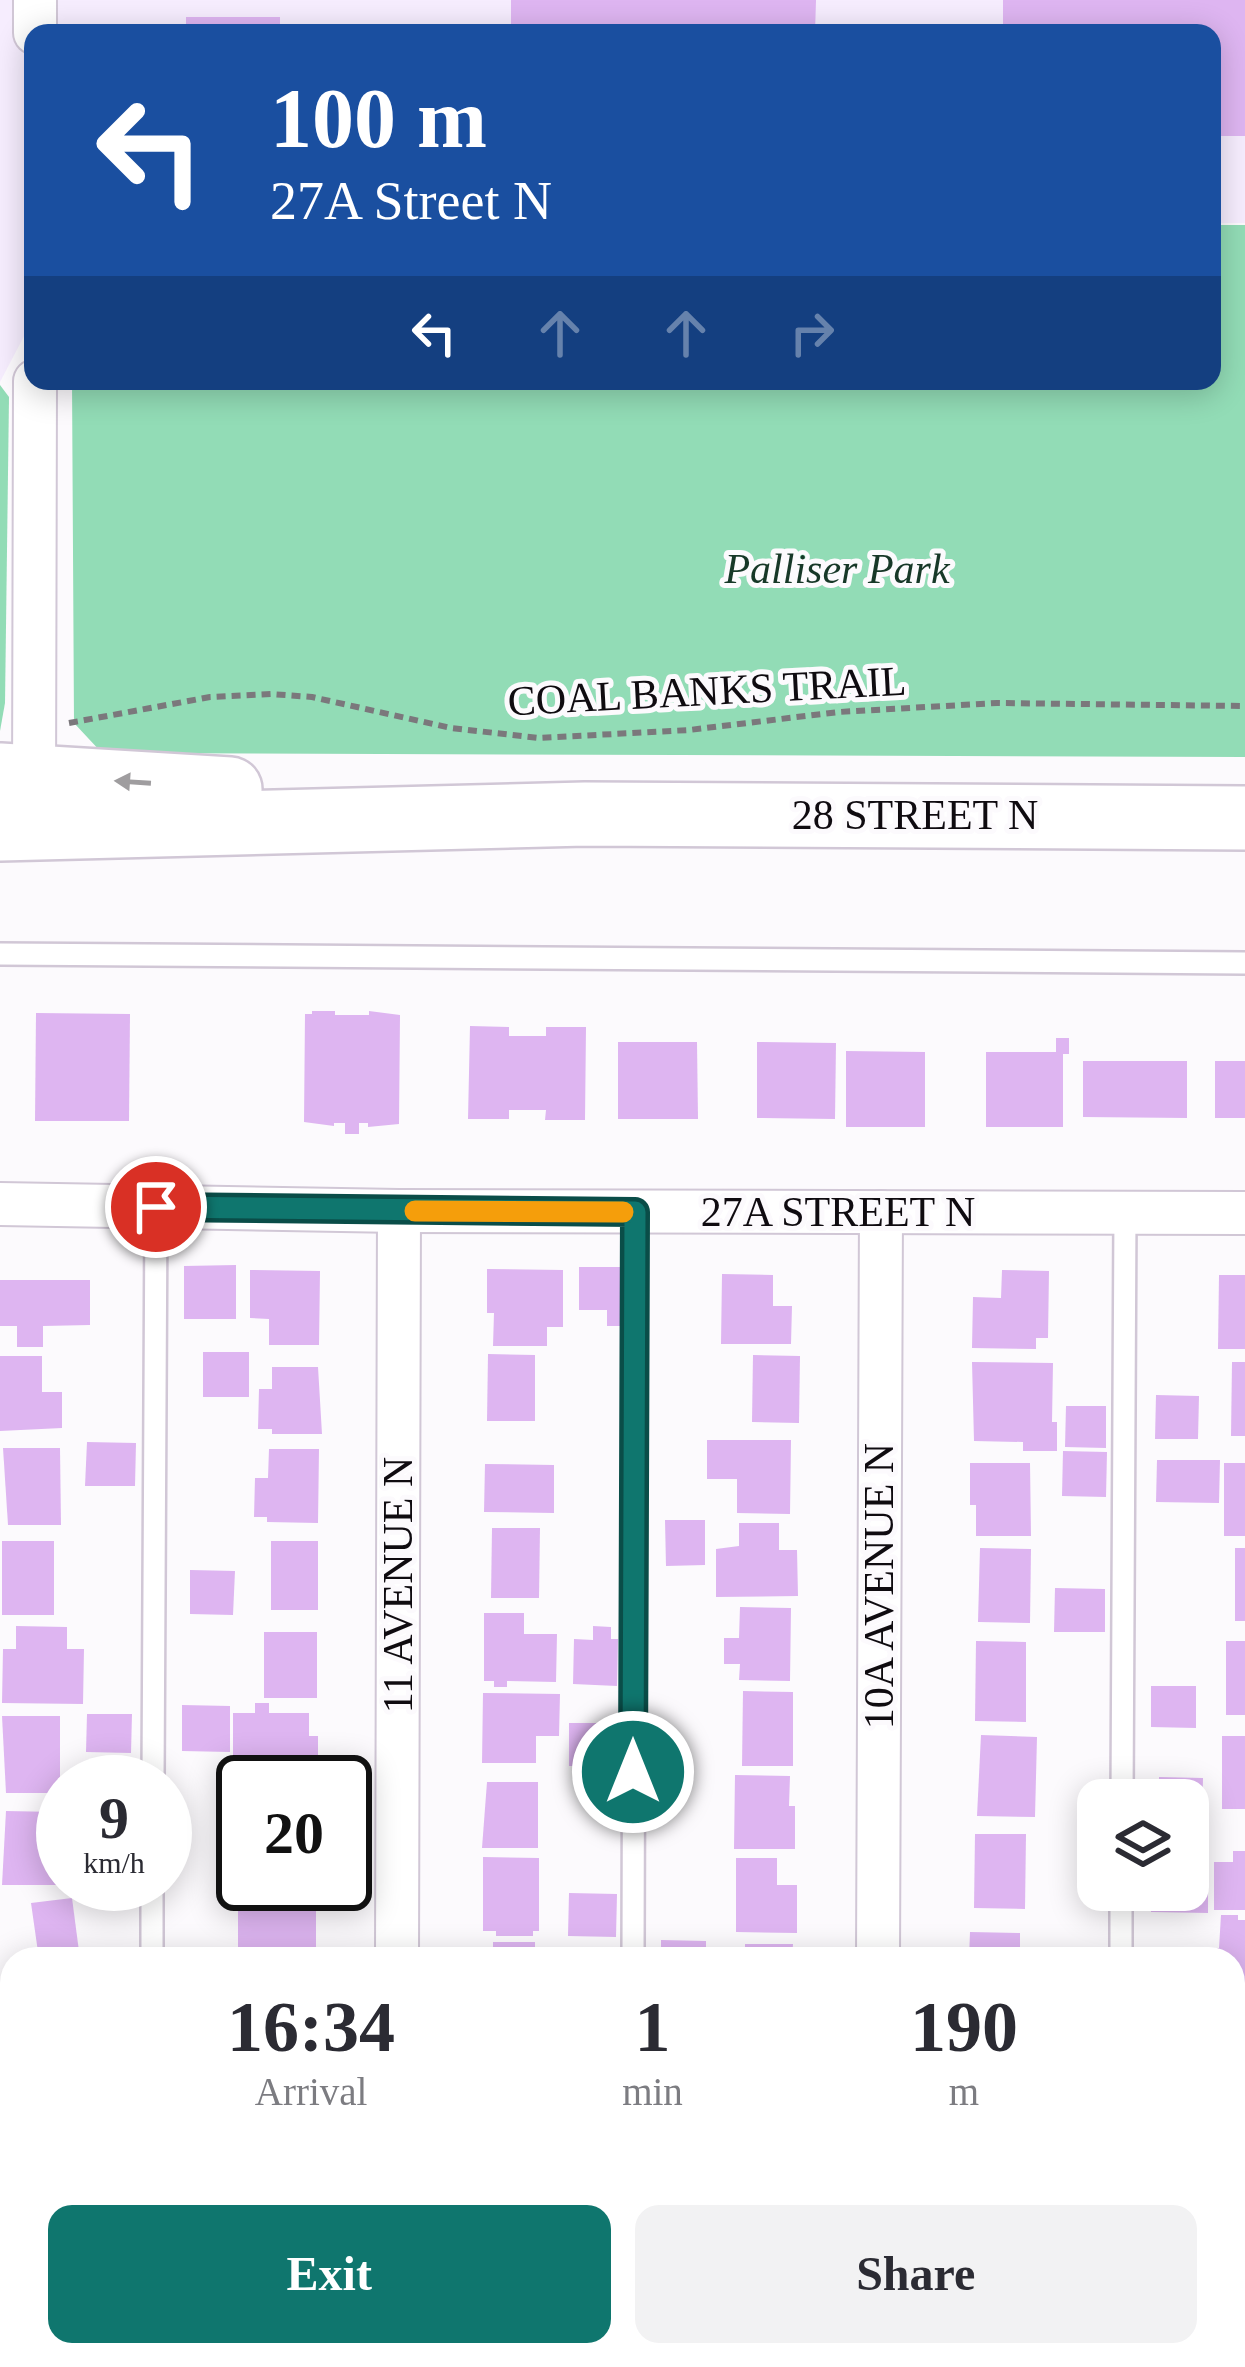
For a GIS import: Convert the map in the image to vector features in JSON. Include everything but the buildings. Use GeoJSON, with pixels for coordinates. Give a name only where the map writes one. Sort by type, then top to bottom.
{"type":"FeatureCollection","features":[{"type":"Feature","properties":{"kind":"main road","name":"28 STREET N"},"geometry":{"type":"LineString","coordinates":[[20,786],[585,814],[1245,818]]}},
{"type":"Feature","properties":{"kind":"street"},"geometry":{"type":"LineString","coordinates":[[20,786],[35,390]]}},
{"type":"Feature","properties":{"kind":"street","name":"27A STREET N"},"geometry":{"type":"LineString","coordinates":[[0,1204],[399,1211],[1245,1213]]}},
{"type":"Feature","properties":{"kind":"street","name":"11 AVENUE N"},"geometry":{"type":"LineString","coordinates":[[397,1947],[399,1211]]}},
{"type":"Feature","properties":{"kind":"street","name":"10A AVENUE N"},"geometry":{"type":"LineString","coordinates":[[878,1947],[881,1212]]}},
{"type":"Feature","properties":{"kind":"lane"},"geometry":{"type":"LineString","coordinates":[[0,954],[1245,963]]}},
{"type":"Feature","properties":{"kind":"lane"},"geometry":{"type":"LineString","coordinates":[[153,1755],[156,1207]]}},
{"type":"Feature","properties":{"kind":"lane"},"geometry":{"type":"LineString","coordinates":[[633,1947],[635,1212]]}},
{"type":"Feature","properties":{"kind":"lane"},"geometry":{"type":"LineString","coordinates":[[1122,1779],[1125,1212]]}},
{"type":"Feature","properties":{"kind":"lane"},"geometry":{"type":"LineString","coordinates":[[152,1911],[152,1947]]}},
{"type":"Feature","properties":{"kind":"lane"},"geometry":{"type":"LineString","coordinates":[[1121,1911],[1121,1947]]}},
{"type":"Feature","properties":{"kind":"path","name":"COAL BANKS TRAIL"},"geometry":{"type":"LineString","coordinates":[[20,786],[121,716],[210,697],[312,698],[488,734],[539,738],[997,703],[1245,706]]}},
{"type":"Feature","properties":{"kind":"shaded area"},"geometry":{"type":"Polygon","coordinates":[[[0,0],[1245,0],[1245,223],[1221,223],[1221,24],[24,24],[24,336],[0,382],[0,0]]]}},
{"type":"Feature","properties":{"kind":"green space","name":"Palliser Park"},"geometry":{"type":"Polygon","coordinates":[[[1221,225],[1245,225],[1245,757],[102,753],[74,723],[72,390],[1221,390],[1221,225]]]}},
{"type":"Feature","properties":{"kind":"green space"},"geometry":{"type":"Polygon","coordinates":[[[0,385],[9,397],[5,703],[0,731],[0,385]]]}},
{"type":"Feature","properties":{"kind":"slow traffic"},"geometry":{"type":"LineString","coordinates":[[415,1211],[623,1212]]}},
{"type":"Feature","properties":{"kind":"route"},"geometry":{"type":"LineString","coordinates":[[156,1207],[635,1212],[633,1772]]}}]}
